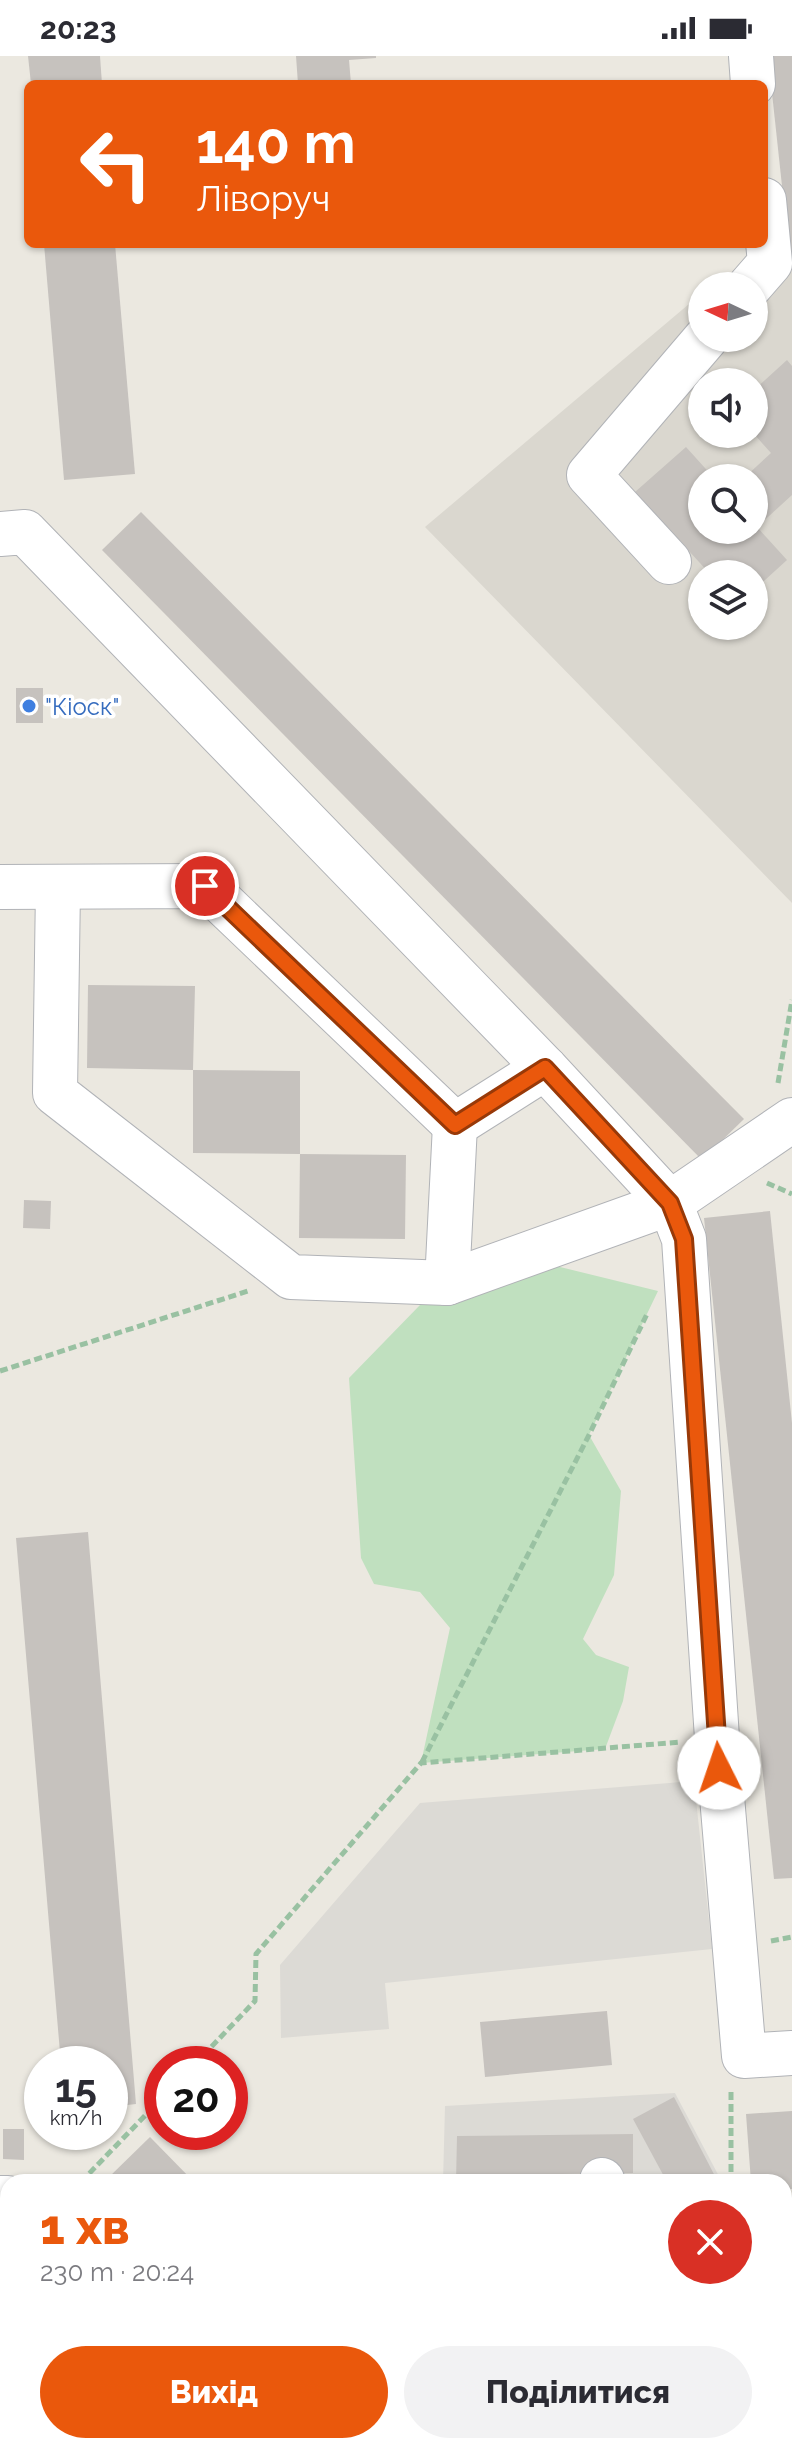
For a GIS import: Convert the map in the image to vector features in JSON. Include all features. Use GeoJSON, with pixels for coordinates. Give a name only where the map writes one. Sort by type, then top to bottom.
{"type":"FeatureCollection","features":[{"type":"Feature","properties":{"kind":"lane"},"geometry":{"type":"LineString","coordinates":[[751,56],[753,80]]}},
{"type":"Feature","properties":{"kind":"lane"},"geometry":{"type":"LineString","coordinates":[[762,272],[770,263],[768,242]]}},
{"type":"Feature","properties":{"kind":"lane"},"geometry":{"type":"LineString","coordinates":[[669,562],[589,475],[694,352]]}},
{"type":"Feature","properties":{"kind":"lane"},"geometry":{"type":"LineString","coordinates":[[0,534],[25,532],[545,1068],[670,1203],[684,1239],[717,1738],[744,2056],[792,2053]]}},
{"type":"Feature","properties":{"kind":"lane"},"geometry":{"type":"LineString","coordinates":[[0,887],[205,886],[455,1125],[447,1283]]}},
{"type":"Feature","properties":{"kind":"lane"},"geometry":{"type":"LineString","coordinates":[[58,888],[55,1093],[291,1277],[447,1283],[670,1203],[781,1128]]}},
{"type":"Feature","properties":{"kind":"lane"},"geometry":{"type":"LineString","coordinates":[[455,1125],[545,1068]]}},
{"type":"Feature","properties":{"kind":"path"},"geometry":{"type":"LineString","coordinates":[[781,1128],[792,1000]]}},
{"type":"Feature","properties":{"kind":"path"},"geometry":{"type":"LineString","coordinates":[[0,1371],[291,1277]]}},
{"type":"Feature","properties":{"kind":"path"},"geometry":{"type":"LineString","coordinates":[[212,2046],[255,2001],[256,1954],[421,1763],[589,1435],[652,1304]]}},
{"type":"Feature","properties":{"kind":"path"},"geometry":{"type":"LineString","coordinates":[[421,1763],[717,1738]]}},
{"type":"Feature","properties":{"kind":"path"},"geometry":{"type":"LineString","coordinates":[[731,2174],[729,2097],[744,2056]]}},
{"type":"Feature","properties":{"kind":"path"},"geometry":{"type":"LineString","coordinates":[[89,2174],[144,2117]]}},
{"type":"Feature","properties":{"kind":"shaded area"},"geometry":{"type":"Polygon","coordinates":[[[792,271],[792,903],[425,527],[688,305],[688,352],[768,352],[768,275],[792,271]]]}},
{"type":"Feature","properties":{"kind":"shaded area"},"geometry":{"type":"Polygon","coordinates":[[[694,1781],[712,1949],[385,1983],[389,2029],[281,2038],[280,1965],[420,1803],[694,1781]]]}},
{"type":"Feature","properties":{"kind":"shaded area"},"geometry":{"type":"Polygon","coordinates":[[[675,2093],[718,2174],[443,2174],[445,2106],[675,2093]]]}},
{"type":"Feature","properties":{"kind":"green space"},"geometry":{"type":"Polygon","coordinates":[[[556,1266],[658,1291],[589,1435],[621,1491],[614,1575],[583,1639],[596,1655],[629,1667],[623,1701],[605,1749],[421,1763],[450,1628],[420,1592],[374,1584],[361,1558],[349,1378],[420,1305],[556,1266]]]}},
{"type":"Feature","properties":{"kind":"building"},"geometry":{"type":"Polygon","coordinates":[[[28,56],[100,56],[102,80],[31,80],[28,56]]]}},
{"type":"Feature","properties":{"kind":"building"},"geometry":{"type":"Polygon","coordinates":[[[296,56],[376,56],[349,60],[351,80],[298,80],[296,56]]]}},
{"type":"Feature","properties":{"kind":"building"},"geometry":{"type":"Polygon","coordinates":[[[768,56],[792,56],[792,260],[790,260],[768,56]]]}},
{"type":"Feature","properties":{"kind":"building"},"geometry":{"type":"Polygon","coordinates":[[[44,248],[115,248],[135,474],[64,480],[44,248]]]}},
{"type":"Feature","properties":{"kind":"building"},"geometry":{"type":"Polygon","coordinates":[[[787,360],[792,366],[792,495],[768,517],[768,464],[759,464],[771,453],[767,448],[768,377],[787,360]]]}},
{"type":"Feature","properties":{"kind":"building"},"geometry":{"type":"Polygon","coordinates":[[[686,447],[701,464],[688,464],[688,544],[768,544],[768,539],[787,560],[768,577],[768,560],[697,560],[635,492],[686,447]]]}},
{"type":"Feature","properties":{"kind":"building"},"geometry":{"type":"Polygon","coordinates":[[[141,512],[744,1119],[702,1160],[102,550],[141,512]]]}},
{"type":"Feature","properties":{"kind":"building","name":"\"Кіоск\""},"geometry":{"type":"Polygon","coordinates":[[[16,688],[43,688],[43,723],[16,723],[16,688]]]}},
{"type":"Feature","properties":{"kind":"building"},"geometry":{"type":"Polygon","coordinates":[[[88,985],[195,986],[193,1070],[87,1068],[88,985]]]}},
{"type":"Feature","properties":{"kind":"building"},"geometry":{"type":"Polygon","coordinates":[[[193,1070],[300,1071],[300,1154],[193,1153],[193,1070]]]}},
{"type":"Feature","properties":{"kind":"building"},"geometry":{"type":"Polygon","coordinates":[[[300,1154],[406,1155],[405,1239],[299,1238],[300,1154]]]}},
{"type":"Feature","properties":{"kind":"building"},"geometry":{"type":"Polygon","coordinates":[[[24,1200],[51,1201],[50,1229],[23,1228],[24,1200]]]}},
{"type":"Feature","properties":{"kind":"building"},"geometry":{"type":"Polygon","coordinates":[[[770,1211],[792,1423],[792,1878],[774,1879],[704,1218],[770,1211]]]}},
{"type":"Feature","properties":{"kind":"building"},"geometry":{"type":"Polygon","coordinates":[[[88,1532],[136,2104],[128,2105],[128,2046],[59,2046],[16,1538],[88,1532]]]}},
{"type":"Feature","properties":{"kind":"building"},"geometry":{"type":"Polygon","coordinates":[[[607,2011],[612,2065],[485,2077],[480,2022],[607,2011]]]}},
{"type":"Feature","properties":{"kind":"building"},"geometry":{"type":"Polygon","coordinates":[[[674,2097],[714,2174],[663,2174],[633,2119],[674,2097]]]}},
{"type":"Feature","properties":{"kind":"building"},"geometry":{"type":"Polygon","coordinates":[[[792,2111],[792,2174],[750,2174],[746,2114],[792,2111]]]}},
{"type":"Feature","properties":{"kind":"building"},"geometry":{"type":"Polygon","coordinates":[[[3,2129],[24,2129],[24,2160],[3,2159],[3,2129]]]}},
{"type":"Feature","properties":{"kind":"building"},"geometry":{"type":"Polygon","coordinates":[[[633,2134],[633,2173],[456,2174],[457,2136],[633,2134]]]}},
{"type":"Feature","properties":{"kind":"building"},"geometry":{"type":"Polygon","coordinates":[[[144,2143],[144,2150],[163,2150],[186,2174],[112,2174],[144,2143]]]}},
{"type":"Feature","properties":{"kind":"place","name":"\"Кіоск\""},"geometry":{"type":"Point","coordinates":[29,706]}},
{"type":"Feature","properties":{"kind":"route"},"geometry":{"type":"LineString","coordinates":[[205,886],[455,1125],[545,1068],[670,1203],[684,1239],[719,1768]]}}]}
